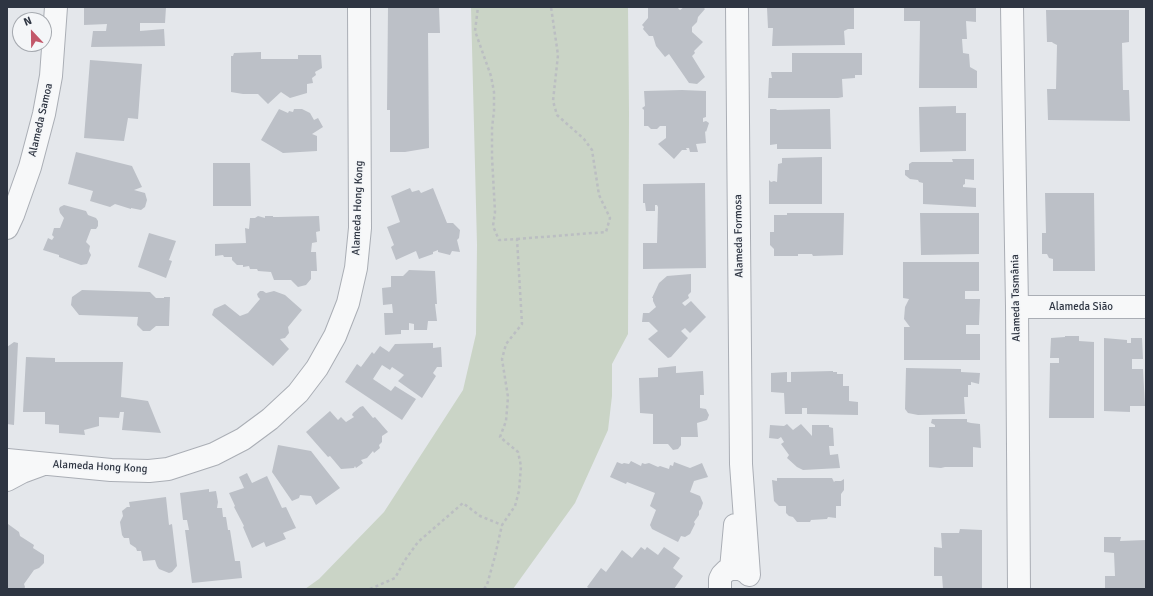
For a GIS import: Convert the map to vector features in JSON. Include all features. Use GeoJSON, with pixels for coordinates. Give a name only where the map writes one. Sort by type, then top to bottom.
{"type":"FeatureCollection","features":[{"type":"Feature","properties":{"kind":"street","name":"Alameda Samoa"},"geometry":{"type":"LineString","coordinates":[[7,228],[30,167],[44,114],[51,76],[56,7]]}},
{"type":"Feature","properties":{"kind":"street","name":"Alameda Hong Kong"},"geometry":{"type":"LineString","coordinates":[[7,460],[111,470],[149,471],[168,469],[214,454],[243,439],[270,419],[298,393],[317,368],[338,329],[348,303],[356,268],[360,228],[359,7]]}},
{"type":"Feature","properties":{"kind":"street","name":"Alameda Formosa"},"geometry":{"type":"LineString","coordinates":[[720,589],[719,584],[722,575],[743,578],[737,7]]}},
{"type":"Feature","properties":{"kind":"street","name":"Alameda Tasmânia"},"geometry":{"type":"LineString","coordinates":[[1012,7],[1017,307],[1019,589]]}},
{"type":"Feature","properties":{"kind":"street","name":"Alameda Sião"},"geometry":{"type":"LineString","coordinates":[[1017,307],[1146,307]]}},
{"type":"Feature","properties":{"kind":"street"},"geometry":{"type":"LineString","coordinates":[[7,480],[22,472],[46,464]]}},
{"type":"Feature","properties":{"kind":"path"},"geometry":{"type":"LineString","coordinates":[[478,7],[475,31],[491,76],[494,92],[492,156],[496,212],[493,226],[499,240],[606,232],[610,218],[599,196],[592,150],[584,139],[557,115],[553,101],[558,55],[551,7]]}},
{"type":"Feature","properties":{"kind":"path"},"geometry":{"type":"LineString","coordinates":[[484,589],[487,585],[502,525],[515,506],[519,491],[521,466],[518,452],[500,437],[506,421],[508,397],[502,359],[506,344],[522,324],[517,239]]}},
{"type":"Feature","properties":{"kind":"path"},"geometry":{"type":"LineString","coordinates":[[370,589],[395,578],[405,560],[418,542],[463,503],[480,516],[502,525]]}},
{"type":"Feature","properties":{"kind":"green space"},"geometry":{"type":"Polygon","coordinates":[[[471,7],[628,7],[628,334],[612,364],[612,396],[608,430],[575,503],[513,589],[305,589],[319,579],[384,512],[463,390],[476,334],[477,245],[471,7]]]}},
{"type":"Feature","properties":{"kind":"building"},"geometry":{"type":"Polygon","coordinates":[[[84,7],[166,7],[165,23],[140,23],[140,31],[164,29],[165,46],[91,47],[93,31],[106,31],[107,24],[84,25],[84,7]]]}},
{"type":"Feature","properties":{"kind":"building"},"geometry":{"type":"Polygon","coordinates":[[[388,7],[439,7],[440,33],[428,33],[429,148],[405,152],[390,152],[390,110],[387,110],[388,7]]]}},
{"type":"Feature","properties":{"kind":"building"},"geometry":{"type":"Polygon","coordinates":[[[648,7],[677,7],[680,10],[684,7],[703,7],[705,9],[692,27],[692,32],[703,42],[694,51],[695,53],[692,56],[705,77],[697,84],[689,83],[669,54],[665,57],[656,46],[653,36],[649,36],[643,29],[644,27],[642,25],[648,18],[648,7]]]}},
{"type":"Feature","properties":{"kind":"building"},"geometry":{"type":"Polygon","coordinates":[[[854,7],[854,29],[844,31],[845,45],[772,46],[773,28],[768,28],[767,8],[854,7]]]}},
{"type":"Feature","properties":{"kind":"building"},"geometry":{"type":"Polygon","coordinates":[[[904,7],[976,7],[976,22],[966,21],[967,39],[962,39],[963,53],[969,54],[970,67],[977,71],[977,88],[919,88],[920,21],[904,21],[904,7]]]}},
{"type":"Feature","properties":{"kind":"building"},"geometry":{"type":"Polygon","coordinates":[[[1046,10],[1129,10],[1129,42],[1122,43],[1123,90],[1129,90],[1130,121],[1048,120],[1047,89],[1056,89],[1057,45],[1052,42],[1047,42],[1046,10]]]}},
{"type":"Feature","properties":{"kind":"building"},"geometry":{"type":"Polygon","coordinates":[[[261,52],[261,59],[298,59],[298,55],[321,55],[322,68],[315,72],[316,75],[312,78],[313,83],[307,84],[307,93],[290,98],[281,92],[268,104],[258,94],[231,92],[231,56],[233,56],[234,53],[261,52]]]}},
{"type":"Feature","properties":{"kind":"building"},"geometry":{"type":"Polygon","coordinates":[[[792,53],[862,53],[862,75],[855,75],[855,78],[842,79],[843,97],[768,98],[769,78],[772,78],[771,72],[792,72],[792,53]]]}},
{"type":"Feature","properties":{"kind":"building"},"geometry":{"type":"Polygon","coordinates":[[[90,60],[142,64],[138,119],[128,118],[124,141],[84,138],[90,60]]]}},
{"type":"Feature","properties":{"kind":"building"},"geometry":{"type":"Polygon","coordinates":[[[644,91],[706,91],[706,117],[703,118],[703,122],[706,121],[709,123],[706,132],[705,131],[706,143],[696,144],[698,152],[690,152],[689,148],[686,148],[687,150],[682,150],[674,159],[658,144],[666,138],[666,126],[651,129],[648,126],[644,126],[644,110],[642,108],[645,106],[644,91]]]}},
{"type":"Feature","properties":{"kind":"building"},"geometry":{"type":"Polygon","coordinates":[[[956,106],[956,113],[966,113],[966,151],[920,152],[919,107],[956,106]]]}},
{"type":"Feature","properties":{"kind":"building"},"geometry":{"type":"Polygon","coordinates":[[[279,109],[288,113],[289,111],[293,112],[294,109],[302,109],[310,113],[314,120],[318,118],[323,127],[312,134],[317,136],[317,151],[283,153],[261,140],[279,109]]]}},
{"type":"Feature","properties":{"kind":"building"},"geometry":{"type":"Polygon","coordinates":[[[770,109],[830,109],[831,149],[777,149],[777,144],[770,145],[770,109]]]}},
{"type":"Feature","properties":{"kind":"building"},"geometry":{"type":"Polygon","coordinates":[[[76,152],[132,166],[142,187],[134,190],[145,193],[147,200],[145,207],[141,210],[131,209],[115,204],[110,207],[90,201],[93,191],[68,184],[76,152]]]}},
{"type":"Feature","properties":{"kind":"building"},"geometry":{"type":"Polygon","coordinates":[[[822,157],[822,204],[769,204],[769,180],[771,182],[777,182],[778,164],[782,163],[782,158],[822,157]]]}},
{"type":"Feature","properties":{"kind":"building"},"geometry":{"type":"Polygon","coordinates":[[[952,159],[974,159],[974,180],[965,179],[965,184],[963,187],[976,188],[976,207],[923,204],[923,183],[919,182],[918,180],[910,179],[905,175],[905,170],[909,170],[909,164],[912,162],[953,162],[952,159]]]}},
{"type":"Feature","properties":{"kind":"building"},"geometry":{"type":"Polygon","coordinates":[[[213,163],[250,163],[251,206],[213,206],[213,163]]]}},
{"type":"Feature","properties":{"kind":"building"},"geometry":{"type":"Polygon","coordinates":[[[705,183],[706,268],[643,269],[643,243],[657,243],[658,207],[655,205],[655,211],[646,211],[645,203],[643,203],[643,184],[705,183]]]}},
{"type":"Feature","properties":{"kind":"building"},"geometry":{"type":"Polygon","coordinates":[[[410,188],[412,192],[419,190],[421,193],[433,188],[447,223],[453,223],[460,230],[459,238],[457,240],[460,252],[452,251],[450,255],[438,252],[438,250],[433,252],[433,254],[419,259],[416,251],[396,260],[391,247],[394,245],[387,227],[400,222],[391,196],[410,188]]]}},
{"type":"Feature","properties":{"kind":"building"},"geometry":{"type":"Polygon","coordinates":[[[1045,193],[1094,193],[1095,271],[1053,271],[1053,259],[1049,258],[1047,254],[1042,254],[1042,233],[1046,233],[1045,193]]]}},
{"type":"Feature","properties":{"kind":"building"},"geometry":{"type":"Polygon","coordinates":[[[64,205],[86,211],[88,215],[96,218],[98,221],[98,226],[96,229],[91,229],[86,242],[90,246],[89,251],[91,255],[87,264],[81,265],[59,257],[59,255],[43,250],[48,238],[52,240],[54,237],[52,235],[54,228],[60,228],[64,218],[59,209],[64,205]]]}},
{"type":"Feature","properties":{"kind":"building"},"geometry":{"type":"Polygon","coordinates":[[[787,213],[844,213],[843,255],[813,256],[812,254],[798,254],[798,256],[774,256],[774,249],[770,245],[770,232],[774,232],[774,215],[787,215],[787,213]]]}},
{"type":"Feature","properties":{"kind":"building"},"geometry":{"type":"Polygon","coordinates":[[[920,213],[979,213],[979,254],[921,255],[920,213]]]}},
{"type":"Feature","properties":{"kind":"building"},"geometry":{"type":"Polygon","coordinates":[[[258,216],[265,218],[265,216],[319,216],[320,231],[316,232],[317,242],[312,243],[311,252],[316,252],[317,271],[311,271],[311,279],[306,285],[298,287],[291,280],[274,280],[271,272],[258,271],[257,269],[250,269],[249,266],[243,267],[243,265],[237,265],[232,260],[232,257],[224,257],[223,255],[215,256],[215,244],[246,243],[245,228],[249,229],[250,218],[255,218],[258,216]]]}},
{"type":"Feature","properties":{"kind":"building"},"geometry":{"type":"Polygon","coordinates":[[[149,233],[176,241],[169,260],[172,261],[166,278],[138,267],[149,233]]]}},
{"type":"Feature","properties":{"kind":"building"},"geometry":{"type":"Polygon","coordinates":[[[903,262],[979,262],[979,291],[965,291],[965,299],[980,299],[979,325],[966,325],[966,334],[980,334],[980,360],[904,360],[904,327],[910,327],[904,319],[905,307],[909,299],[903,298],[903,262]]]}},
{"type":"Feature","properties":{"kind":"building"},"geometry":{"type":"Polygon","coordinates":[[[409,270],[435,271],[437,304],[435,304],[437,321],[428,321],[427,330],[414,330],[414,324],[409,323],[409,330],[401,330],[401,334],[385,335],[384,313],[393,313],[392,304],[383,305],[382,288],[391,287],[391,276],[403,276],[409,270]]]}},
{"type":"Feature","properties":{"kind":"building"},"geometry":{"type":"Polygon","coordinates":[[[691,274],[691,292],[688,295],[689,298],[682,303],[685,306],[691,301],[706,317],[690,333],[685,328],[681,331],[688,338],[671,357],[668,358],[648,339],[658,331],[649,322],[642,322],[643,313],[649,313],[656,307],[652,298],[659,283],[667,276],[691,274]]]}},
{"type":"Feature","properties":{"kind":"building"},"geometry":{"type":"Polygon","coordinates":[[[82,290],[150,292],[156,298],[170,297],[169,326],[156,326],[150,331],[143,331],[137,325],[138,317],[79,315],[71,305],[72,297],[82,290]]]}},
{"type":"Feature","properties":{"kind":"building"},"geometry":{"type":"Polygon","coordinates":[[[260,291],[266,293],[274,291],[285,295],[302,310],[288,327],[289,333],[285,338],[280,339],[289,349],[273,366],[212,315],[214,309],[225,304],[240,316],[248,313],[260,299],[257,294],[260,291]]]}},
{"type":"Feature","properties":{"kind":"building"},"geometry":{"type":"Polygon","coordinates":[[[1079,336],[1079,341],[1094,342],[1094,418],[1049,418],[1050,363],[1059,363],[1059,358],[1050,358],[1051,338],[1079,336]]]}},
{"type":"Feature","properties":{"kind":"building"},"geometry":{"type":"Polygon","coordinates":[[[1104,338],[1127,340],[1127,343],[1131,343],[1131,338],[1142,338],[1143,359],[1132,359],[1132,369],[1143,369],[1145,406],[1130,406],[1130,412],[1104,411],[1104,338]]]}},
{"type":"Feature","properties":{"kind":"building"},"geometry":{"type":"Polygon","coordinates":[[[14,342],[18,343],[14,425],[7,424],[7,347],[14,342]]]}},
{"type":"Feature","properties":{"kind":"building"},"geometry":{"type":"Polygon","coordinates":[[[433,343],[433,348],[441,347],[442,367],[437,367],[433,373],[436,376],[422,398],[398,381],[404,375],[392,367],[390,370],[382,365],[373,379],[391,391],[395,386],[416,399],[402,420],[345,382],[357,364],[361,367],[372,352],[374,354],[380,346],[389,352],[395,344],[433,343]]]}},
{"type":"Feature","properties":{"kind":"building"},"geometry":{"type":"Polygon","coordinates":[[[26,357],[55,358],[55,362],[123,362],[121,397],[148,401],[161,433],[122,430],[124,412],[120,412],[119,418],[99,417],[99,426],[84,430],[85,435],[59,433],[59,425],[45,424],[45,412],[23,412],[26,357]]]}},
{"type":"Feature","properties":{"kind":"building"},"geometry":{"type":"Polygon","coordinates":[[[676,366],[676,373],[703,371],[704,395],[700,395],[700,408],[706,409],[709,415],[707,420],[697,423],[698,437],[681,437],[681,445],[678,449],[673,450],[668,444],[653,444],[653,414],[640,413],[639,378],[658,377],[658,368],[676,366]]]}},
{"type":"Feature","properties":{"kind":"building"},"geometry":{"type":"Polygon","coordinates":[[[906,368],[961,369],[961,372],[980,373],[979,384],[971,382],[971,385],[968,385],[968,397],[964,397],[965,414],[918,415],[908,413],[905,409],[906,368]]]}},
{"type":"Feature","properties":{"kind":"building"},"geometry":{"type":"Polygon","coordinates":[[[787,372],[787,382],[791,382],[791,372],[837,372],[837,374],[843,374],[843,386],[849,386],[849,401],[858,402],[858,415],[807,414],[807,408],[802,408],[802,414],[785,414],[784,393],[771,392],[771,373],[787,372]]]}},
{"type":"Feature","properties":{"kind":"building"},"geometry":{"type":"Polygon","coordinates":[[[363,406],[388,432],[382,436],[382,442],[379,445],[380,448],[374,453],[373,451],[367,458],[361,460],[363,463],[356,468],[355,466],[354,468],[341,469],[306,432],[330,411],[338,420],[341,417],[346,422],[354,417],[352,415],[353,413],[363,406]]]}},
{"type":"Feature","properties":{"kind":"building"},"geometry":{"type":"Polygon","coordinates":[[[932,419],[967,419],[967,422],[980,424],[981,448],[973,447],[973,467],[929,467],[929,427],[935,427],[935,425],[931,423],[932,419]]]}},
{"type":"Feature","properties":{"kind":"building"},"geometry":{"type":"Polygon","coordinates":[[[787,424],[793,430],[801,424],[812,436],[812,425],[829,425],[829,427],[833,428],[834,446],[829,446],[830,455],[838,454],[840,468],[803,470],[797,467],[787,458],[789,455],[781,444],[784,442],[781,437],[778,439],[769,438],[770,425],[784,426],[787,424]]]}},
{"type":"Feature","properties":{"kind":"building"},"geometry":{"type":"Polygon","coordinates":[[[278,445],[311,451],[340,488],[316,505],[311,496],[300,495],[299,498],[292,501],[272,472],[278,445]]]}},
{"type":"Feature","properties":{"kind":"building"},"geometry":{"type":"Polygon","coordinates":[[[631,461],[641,466],[642,463],[649,463],[658,467],[660,466],[669,469],[670,465],[673,466],[674,462],[690,468],[702,463],[708,477],[694,481],[690,492],[700,496],[703,503],[690,534],[685,537],[681,536],[678,542],[652,529],[650,525],[656,510],[650,506],[655,493],[627,482],[626,484],[610,477],[617,462],[629,464],[631,461]]]}},
{"type":"Feature","properties":{"kind":"building"},"geometry":{"type":"Polygon","coordinates":[[[247,473],[252,483],[267,476],[282,508],[286,507],[296,528],[283,533],[286,539],[266,547],[264,542],[252,548],[229,493],[244,488],[239,477],[247,473]]]}},
{"type":"Feature","properties":{"kind":"building"},"geometry":{"type":"Polygon","coordinates":[[[777,478],[832,478],[834,482],[844,479],[844,490],[841,494],[841,506],[836,506],[836,518],[828,517],[827,519],[811,520],[810,522],[797,522],[793,517],[786,513],[786,506],[779,506],[774,501],[772,480],[777,481],[777,478]]]}},
{"type":"Feature","properties":{"kind":"building"},"geometry":{"type":"Polygon","coordinates":[[[209,489],[209,492],[216,491],[218,502],[217,508],[222,508],[223,517],[226,517],[228,530],[230,530],[235,561],[240,561],[242,578],[192,583],[185,530],[189,530],[187,520],[183,520],[180,493],[209,489]]]}},
{"type":"Feature","properties":{"kind":"building"},"geometry":{"type":"Polygon","coordinates":[[[166,497],[169,525],[172,524],[177,566],[172,572],[169,573],[159,569],[155,560],[143,561],[141,551],[137,551],[136,548],[130,544],[129,538],[124,538],[122,535],[120,522],[123,516],[122,511],[127,507],[130,507],[129,502],[166,497]]]}},
{"type":"Feature","properties":{"kind":"building"},"geometry":{"type":"Polygon","coordinates":[[[8,524],[19,532],[20,536],[34,545],[33,548],[44,555],[44,563],[39,568],[34,570],[24,584],[24,589],[7,589],[8,524]]]}},
{"type":"Feature","properties":{"kind":"building"},"geometry":{"type":"Polygon","coordinates":[[[960,529],[982,530],[982,589],[943,589],[942,576],[934,576],[934,547],[942,548],[941,533],[959,533],[960,529]]]}},
{"type":"Feature","properties":{"kind":"building"},"geometry":{"type":"Polygon","coordinates":[[[1104,537],[1121,537],[1120,541],[1146,540],[1146,589],[1105,589],[1105,576],[1115,576],[1114,553],[1104,552],[1104,537]]]}},
{"type":"Feature","properties":{"kind":"building"},"geometry":{"type":"Polygon","coordinates":[[[641,547],[645,550],[647,547],[658,555],[664,547],[680,558],[673,568],[683,576],[674,589],[590,589],[587,587],[601,568],[606,572],[622,550],[632,558],[641,547]]]}}]}
